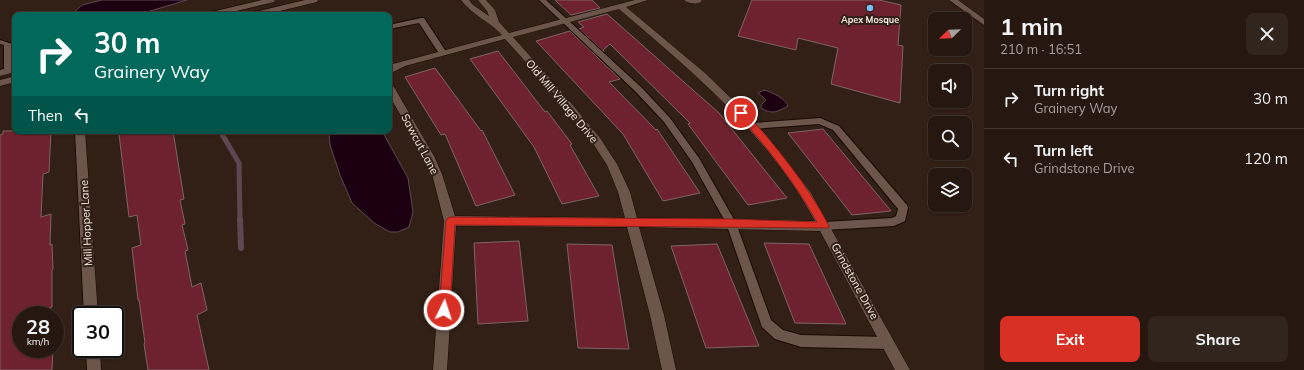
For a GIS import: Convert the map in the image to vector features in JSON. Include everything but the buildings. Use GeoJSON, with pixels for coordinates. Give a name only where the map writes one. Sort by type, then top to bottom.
{"type":"FeatureCollection","features":[{"type":"Feature","properties":{"kind":"street"},"geometry":{"type":"LineString","coordinates":[[222,12],[271,0]]}},
{"type":"Feature","properties":{"kind":"street"},"geometry":{"type":"LineString","coordinates":[[266,12],[314,0]]}},
{"type":"Feature","properties":{"kind":"street","name":"Old Mill Village Drive"},"geometry":{"type":"LineString","coordinates":[[465,0],[470,7],[495,23],[506,37],[553,87],[596,140],[612,164],[624,192],[633,223],[657,315],[669,370]]}},
{"type":"Feature","properties":{"kind":"street","name":"Old Mill Village Drive"},"geometry":{"type":"LineString","coordinates":[[482,0],[491,10],[495,23]]}},
{"type":"Feature","properties":{"kind":"street"},"geometry":{"type":"LineString","coordinates":[[392,69],[396,66],[443,53],[644,0]]}},
{"type":"Feature","properties":{"kind":"street"},"geometry":{"type":"LineString","coordinates":[[688,0],[698,1]]}},
{"type":"Feature","properties":{"kind":"street"},"geometry":{"type":"LineString","coordinates":[[953,0],[984,23]]}},
{"type":"Feature","properties":{"kind":"street","name":"Grindstone Drive"},"geometry":{"type":"LineString","coordinates":[[620,6],[702,75],[764,139],[807,196],[903,370]]}},
{"type":"Feature","properties":{"kind":"street"},"geometry":{"type":"LineString","coordinates":[[0,83],[12,80]]}},
{"type":"Feature","properties":{"kind":"street","name":"Sawcut Lane"},"geometry":{"type":"LineString","coordinates":[[392,92],[429,156],[437,174],[450,221],[440,370]]}},
{"type":"Feature","properties":{"kind":"street","name":"Mill Hopper Lane"},"geometry":{"type":"LineString","coordinates":[[80,134],[90,306]]}},
{"type":"Feature","properties":{"kind":"street"},"geometry":{"type":"LineString","coordinates":[[450,221],[731,223],[824,226]]}},
{"type":"Feature","properties":{"kind":"street"},"geometry":{"type":"LineString","coordinates":[[93,358],[94,370]]}},
{"type":"Feature","properties":{"kind":"lane"},"geometry":{"type":"LineString","coordinates":[[542,0],[639,90],[667,120],[696,160],[731,223],[766,323],[779,335],[801,341],[888,343]]}},
{"type":"Feature","properties":{"kind":"lane"},"geometry":{"type":"LineString","coordinates":[[392,26],[421,20],[443,53]]}},
{"type":"Feature","properties":{"kind":"lane"},"geometry":{"type":"LineString","coordinates":[[0,42],[8,44],[8,71]]}},
{"type":"Feature","properties":{"kind":"lane"},"geometry":{"type":"LineString","coordinates":[[753,126],[820,121],[836,128],[903,208],[901,218],[894,222],[824,226]]}},
{"type":"Feature","properties":{"kind":"shaded area"},"geometry":{"type":"Polygon","coordinates":[[[102,0],[187,0],[147,12],[74,12],[82,5],[102,0]]]}},
{"type":"Feature","properties":{"kind":"shaded area"},"geometry":{"type":"Polygon","coordinates":[[[764,90],[781,98],[788,106],[774,112],[761,108],[761,105],[766,100],[758,93],[764,90]]]}},
{"type":"Feature","properties":{"kind":"shaded area"},"geometry":{"type":"Polygon","coordinates":[[[329,134],[384,134],[408,178],[413,212],[409,227],[398,232],[390,232],[374,223],[352,203],[340,175],[330,145],[329,134]]]}},
{"type":"Feature","properties":{"kind":"waterway"},"geometry":{"type":"LineString","coordinates":[[222,134],[239,163],[240,220]]}},
{"type":"Feature","properties":{"kind":"waterway"},"geometry":{"type":"LineString","coordinates":[[240,219],[241,248]]}},
{"type":"Feature","properties":{"kind":"place","name":"Apex Mosque"},"geometry":{"type":"Point","coordinates":[870,8]}},
{"type":"Feature","properties":{"kind":"route"},"geometry":{"type":"LineString","coordinates":[[444,310],[450,221],[731,223],[824,226],[807,196],[764,139],[741,113]]}}]}
